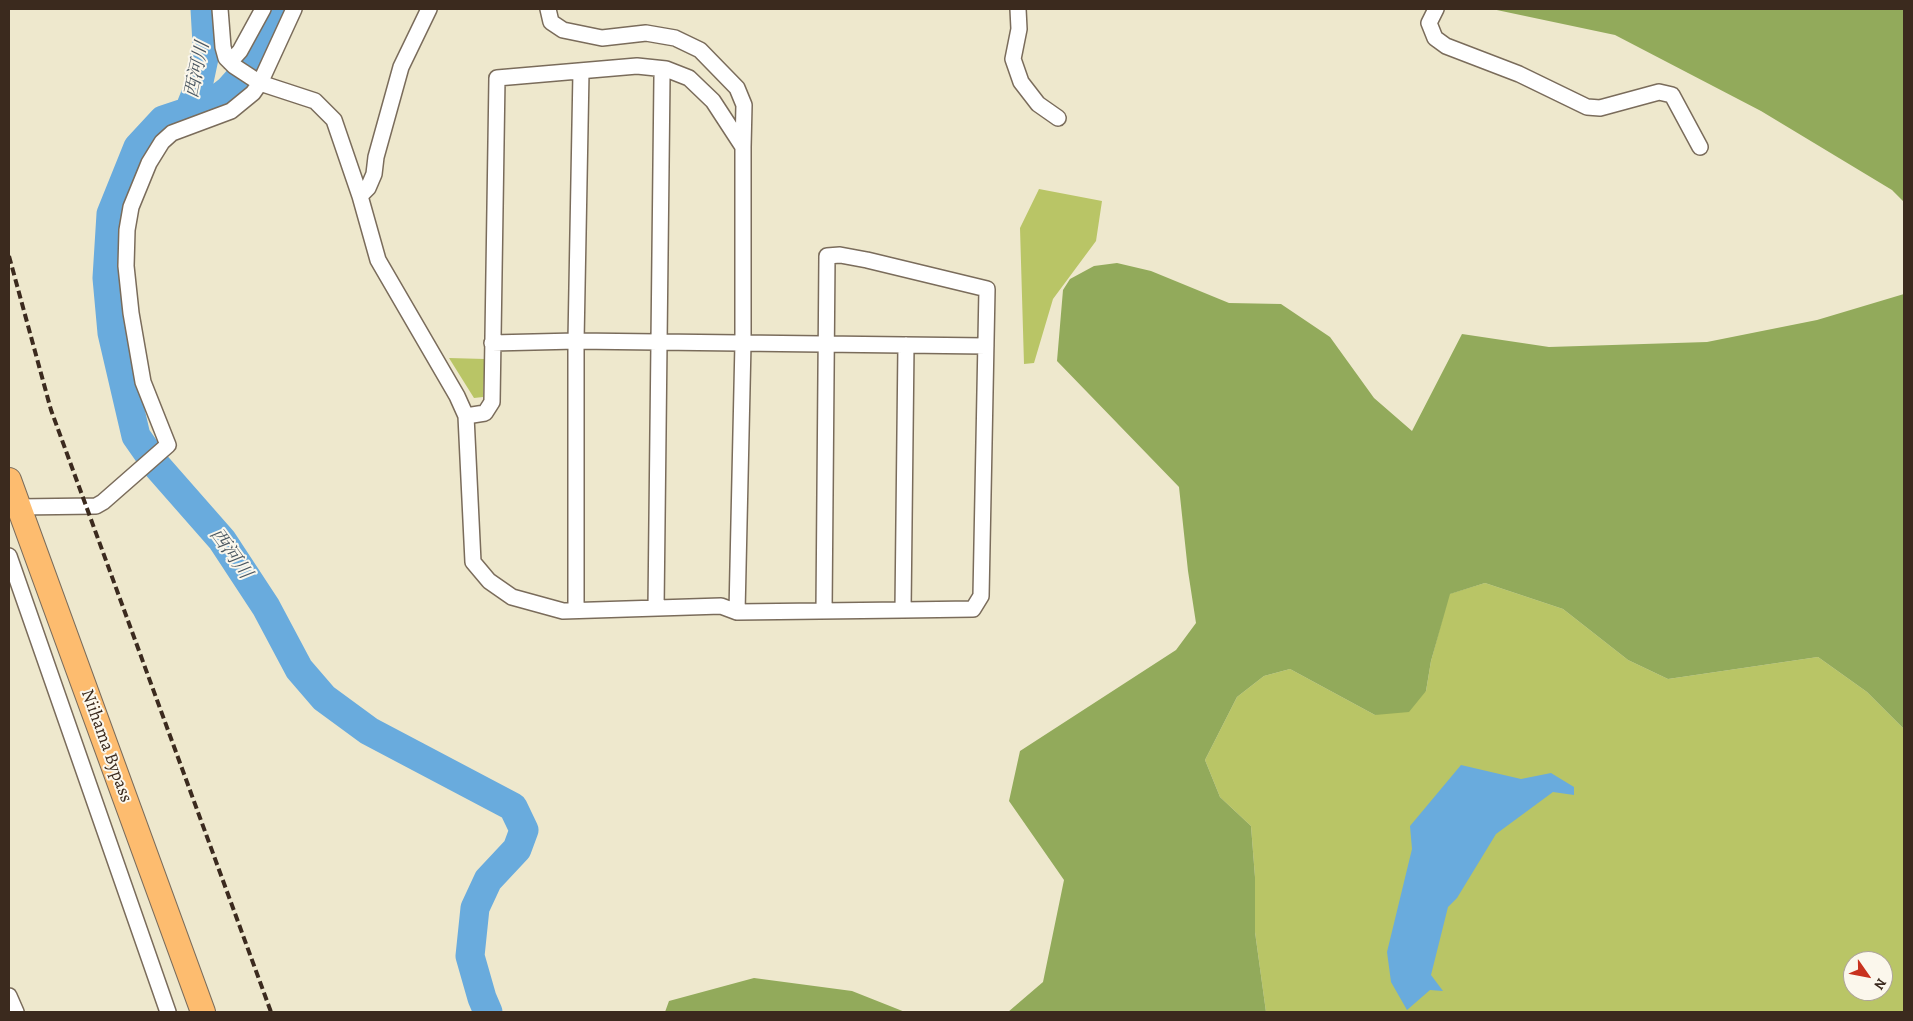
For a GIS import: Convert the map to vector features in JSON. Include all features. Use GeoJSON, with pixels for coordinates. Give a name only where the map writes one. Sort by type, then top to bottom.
{"type":"FeatureCollection","features":[{"type":"Feature","properties":{"kind":"highway","name":"Niihama Bypass"},"geometry":{"type":"LineString","coordinates":[[12,492],[203,1012]]}},
{"type":"Feature","properties":{"kind":"street"},"geometry":{"type":"LineString","coordinates":[[220,9],[223,47],[226,58],[232,64],[257,81],[315,101],[334,120],[360,196],[378,260],[457,396],[466,416],[473,562],[489,581],[512,596],[563,611],[722,606],[737,612],[824,611],[903,610],[973,609],[981,596],[987,289],[840,255],[826,256],[824,611]]}},
{"type":"Feature","properties":{"kind":"street"},"geometry":{"type":"LineString","coordinates":[[232,64],[263,9]]}},
{"type":"Feature","properties":{"kind":"street"},"geometry":{"type":"LineString","coordinates":[[12,492],[96,506],[168,445],[143,382],[131,313],[126,266],[127,230],[131,207],[149,163],[162,142],[172,133],[231,111],[253,93],[257,81],[294,9]]}},
{"type":"Feature","properties":{"kind":"street"},"geometry":{"type":"LineString","coordinates":[[360,196],[368,188],[374,174],[376,157],[401,67],[429,9]]}},
{"type":"Feature","properties":{"kind":"street"},"geometry":{"type":"LineString","coordinates":[[548,9],[550,22],[563,30],[602,38],[646,33],[675,38],[700,50],[737,88],[744,106],[743,343],[737,612]]}},
{"type":"Feature","properties":{"kind":"street"},"geometry":{"type":"LineString","coordinates":[[1018,9],[1019,29],[1013,58],[1021,82],[1038,104],[1058,118]]}},
{"type":"Feature","properties":{"kind":"street"},"geometry":{"type":"LineString","coordinates":[[1436,9],[1430,23],[1435,38],[1446,46],[1520,74],[1587,107],[1600,108],[1659,92],[1672,95],[1700,147]]}},
{"type":"Feature","properties":{"kind":"street"},"geometry":{"type":"LineString","coordinates":[[466,416],[485,413],[492,402],[496,78],[637,66],[666,69],[690,78],[714,101],[743,147]]}},
{"type":"Feature","properties":{"kind":"street"},"geometry":{"type":"LineString","coordinates":[[656,608],[662,77],[666,69]]}},
{"type":"Feature","properties":{"kind":"street"},"geometry":{"type":"LineString","coordinates":[[576,610],[576,341],[581,72]]}},
{"type":"Feature","properties":{"kind":"street"},"geometry":{"type":"LineString","coordinates":[[492,343],[576,341],[986,346]]}},
{"type":"Feature","properties":{"kind":"street"},"geometry":{"type":"LineString","coordinates":[[903,610],[906,345]]}},
{"type":"Feature","properties":{"kind":"street"},"geometry":{"type":"LineString","coordinates":[[9,556],[142,945],[168,1012]]}},
{"type":"Feature","properties":{"kind":"street"},"geometry":{"type":"LineString","coordinates":[[9,996],[16,1012]]}},
{"type":"Feature","properties":{"kind":"green space"},"geometry":{"type":"Polygon","coordinates":[[[1492,9],[1904,9],[1904,202],[1892,190],[1761,111],[1615,35],[1492,9]]]}},
{"type":"Feature","properties":{"kind":"green space"},"geometry":{"type":"Polygon","coordinates":[[[1039,189],[1102,201],[1096,241],[1053,299],[1034,363],[1024,364],[1020,228],[1039,189]]]}},
{"type":"Feature","properties":{"kind":"green space"},"geometry":{"type":"Polygon","coordinates":[[[1117,263],[1151,271],[1229,303],[1281,304],[1330,337],[1374,398],[1412,431],[1462,334],[1549,347],[1707,342],[1817,320],[1904,294],[1904,729],[1867,692],[1818,657],[1668,679],[1628,660],[1563,609],[1485,583],[1450,594],[1431,661],[1426,691],[1409,712],[1375,715],[1290,669],[1264,676],[1237,697],[1205,760],[1220,797],[1251,826],[1255,877],[1255,932],[1266,1012],[1008,1012],[1043,982],[1064,880],[1009,801],[1020,751],[1176,650],[1196,623],[1179,487],[1057,361],[1063,290],[1070,279],[1094,266],[1117,263]]]}},
{"type":"Feature","properties":{"kind":"green space"},"geometry":{"type":"Polygon","coordinates":[[[449,358],[485,359],[483,397],[474,398],[449,358]]]}},
{"type":"Feature","properties":{"kind":"green space"},"geometry":{"type":"Polygon","coordinates":[[[1485,583],[1563,609],[1628,660],[1668,679],[1818,657],[1867,692],[1904,729],[1904,1012],[1266,1012],[1255,932],[1255,877],[1251,826],[1220,797],[1205,760],[1237,697],[1264,676],[1290,669],[1375,715],[1426,691],[1431,661],[1449,594],[1485,583]]]}},
{"type":"Feature","properties":{"kind":"green space"},"geometry":{"type":"Polygon","coordinates":[[[754,978],[852,991],[905,1012],[665,1012],[669,1001],[754,978]]]}},
{"type":"Feature","properties":{"kind":"water"},"geometry":{"type":"Polygon","coordinates":[[[1461,765],[1521,779],[1551,773],[1574,787],[1574,795],[1553,792],[1496,834],[1457,898],[1448,907],[1431,975],[1443,991],[1430,990],[1407,1010],[1391,982],[1387,952],[1412,849],[1410,826],[1461,765]]]}},
{"type":"Feature","properties":{"kind":"waterway","name":"西河川"},"geometry":{"type":"LineString","coordinates":[[189,111],[197,91],[207,44],[205,9]]}},
{"type":"Feature","properties":{"kind":"waterway","name":"西河川"},"geometry":{"type":"LineString","coordinates":[[276,9],[264,31],[254,62],[229,90],[211,104],[163,120],[138,147],[111,214],[107,278],[112,333],[136,436],[157,466],[222,540],[266,607],[299,669],[324,698],[369,731],[513,807],[524,830],[517,849],[488,880],[475,908],[470,956],[488,1012]]}},
{"type":"Feature","properties":{"kind":"railway"},"geometry":{"type":"LineString","coordinates":[[9,256],[51,410],[271,1012]]}}]}
